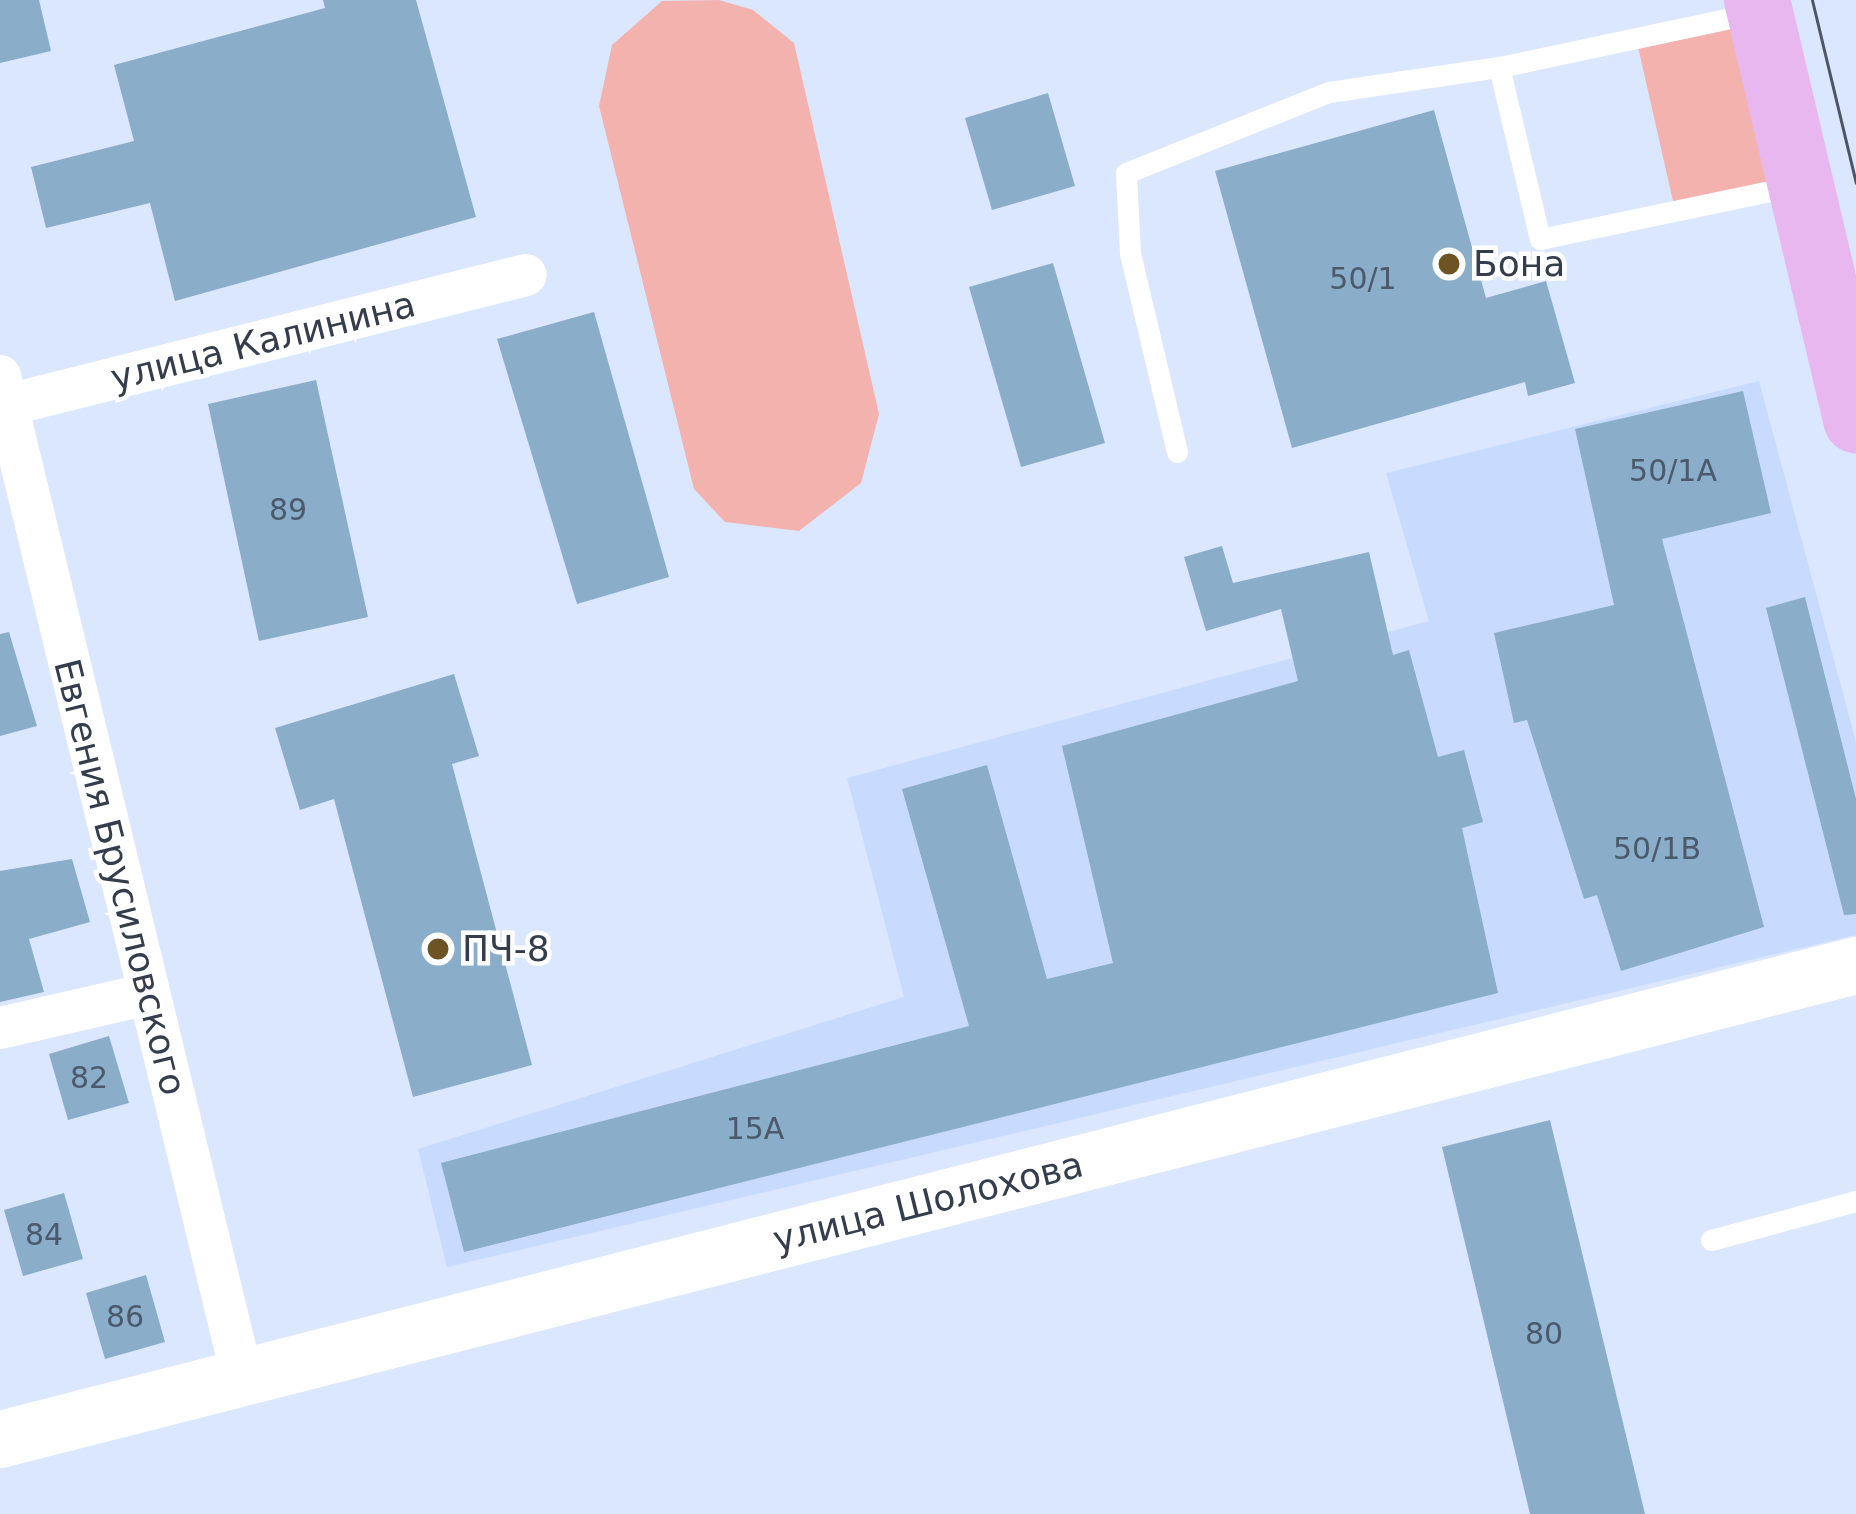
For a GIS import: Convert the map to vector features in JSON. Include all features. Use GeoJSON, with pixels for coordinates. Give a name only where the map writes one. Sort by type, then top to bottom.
{"type":"FeatureCollection","features":[{"type":"Feature","properties":{"kind":"main road"},"geometry":{"type":"LineString","coordinates":[[1759,6],[1856,420]]}},
{"type":"Feature","properties":{"kind":"street","name":"улица Калинина"},"geometry":{"type":"LineString","coordinates":[[2,396],[526,275]]}},
{"type":"Feature","properties":{"kind":"street","name":"Евгения Брусиловского"},"geometry":{"type":"LineString","coordinates":[[2,396],[242,1376]]}},
{"type":"Feature","properties":{"kind":"street","name":"улица Шолохова"},"geometry":{"type":"LineString","coordinates":[[0,1439],[1856,965]]}},
{"type":"Feature","properties":{"kind":"street"},"geometry":{"type":"LineString","coordinates":[[0,1028],[148,994]]}},
{"type":"Feature","properties":{"kind":"lane"},"geometry":{"type":"LineString","coordinates":[[1177,452],[1130,253],[1126,172],[1329,92],[1499,67],[1759,6]]}},
{"type":"Feature","properties":{"kind":"lane"},"geometry":{"type":"LineString","coordinates":[[1499,67],[1540,239],[1800,184]]}},
{"type":"Feature","properties":{"kind":"lane"},"geometry":{"type":"LineString","coordinates":[[1711,1240],[1856,1201]]}},
{"type":"Feature","properties":{"kind":"shaded area"},"geometry":{"type":"Polygon","coordinates":[[[719,0],[753,10],[794,43],[879,414],[861,483],[799,531],[725,522],[694,489],[599,106],[612,45],[662,1],[719,0]]]}},
{"type":"Feature","properties":{"kind":"shaded area"},"geometry":{"type":"Polygon","coordinates":[[[1744,10],[1781,188],[1675,210],[1636,38],[1744,10]]]}},
{"type":"Feature","properties":{"kind":"shaded area"},"geometry":{"type":"Polygon","coordinates":[[[1759,381],[1856,742],[1856,935],[447,1267],[418,1149],[904,997],[847,778],[1429,621],[1386,473],[1759,381]]]}},
{"type":"Feature","properties":{"kind":"building"},"geometry":{"type":"Polygon","coordinates":[[[0,0],[39,0],[51,51],[0,63],[0,0]]]}},
{"type":"Feature","properties":{"kind":"building"},"geometry":{"type":"Polygon","coordinates":[[[323,0],[416,0],[476,217],[175,301],[150,203],[46,228],[31,167],[134,141],[114,65],[325,8],[323,0]]]}},
{"type":"Feature","properties":{"kind":"building"},"geometry":{"type":"Polygon","coordinates":[[[1048,93],[1075,186],[992,210],[965,118],[1048,93]]]}},
{"type":"Feature","properties":{"kind":"building"},"geometry":{"type":"Polygon","coordinates":[[[1434,110],[1486,298],[1546,281],[1575,383],[1528,396],[1525,382],[1292,448],[1215,171],[1434,110]]]}},
{"type":"Feature","properties":{"kind":"building"},"geometry":{"type":"Polygon","coordinates":[[[1053,263],[1105,443],[1021,467],[969,287],[1053,263]]]}},
{"type":"Feature","properties":{"kind":"building"},"geometry":{"type":"Polygon","coordinates":[[[594,312],[669,577],[577,604],[497,339],[594,312]]]}},
{"type":"Feature","properties":{"kind":"building"},"geometry":{"type":"Polygon","coordinates":[[[316,380],[368,617],[259,641],[208,404],[316,380]]]}},
{"type":"Feature","properties":{"kind":"building"},"geometry":{"type":"Polygon","coordinates":[[[1743,391],[1771,513],[1662,539],[1764,927],[1621,971],[1597,895],[1584,899],[1527,720],[1514,723],[1494,633],[1614,605],[1575,429],[1743,391]]]}},
{"type":"Feature","properties":{"kind":"building"},"geometry":{"type":"Polygon","coordinates":[[[1222,546],[1233,583],[1369,552],[1393,655],[1409,650],[1438,757],[1464,750],[1483,822],[1462,828],[1498,993],[464,1252],[441,1163],[969,1026],[902,789],[987,765],[1047,979],[1113,963],[1062,746],[1298,681],[1281,609],[1206,631],[1184,557],[1222,546]]]}},
{"type":"Feature","properties":{"kind":"building"},"geometry":{"type":"Polygon","coordinates":[[[1805,597],[1856,799],[1856,914],[1844,915],[1766,608],[1805,597]]]}},
{"type":"Feature","properties":{"kind":"building"},"geometry":{"type":"Polygon","coordinates":[[[9,632],[37,726],[0,736],[0,634],[9,632]]]}},
{"type":"Feature","properties":{"kind":"building","name":"ПЧ-8"},"geometry":{"type":"Polygon","coordinates":[[[454,674],[479,756],[452,764],[532,1065],[413,1097],[334,799],[300,810],[275,728],[454,674]]]}},
{"type":"Feature","properties":{"kind":"building"},"geometry":{"type":"Polygon","coordinates":[[[72,859],[90,922],[29,939],[44,992],[0,1002],[0,871],[72,859]]]}},
{"type":"Feature","properties":{"kind":"building"},"geometry":{"type":"Polygon","coordinates":[[[109,1036],[129,1103],[68,1120],[49,1054],[109,1036]]]}},
{"type":"Feature","properties":{"kind":"building"},"geometry":{"type":"Polygon","coordinates":[[[1550,1120],[1645,1514],[1530,1514],[1442,1147],[1550,1120]]]}},
{"type":"Feature","properties":{"kind":"building"},"geometry":{"type":"Polygon","coordinates":[[[64,1193],[83,1259],[23,1276],[4,1210],[64,1193]]]}},
{"type":"Feature","properties":{"kind":"building"},"geometry":{"type":"Polygon","coordinates":[[[146,1275],[165,1342],[105,1359],[86,1293],[146,1275]]]}},
{"type":"Feature","properties":{"kind":"tram line"},"geometry":{"type":"LineString","coordinates":[[1812,0],[1856,183]]}},
{"type":"Feature","properties":{"kind":"place","name":"Бона"},"geometry":{"type":"Point","coordinates":[1449,264]}},
{"type":"Feature","properties":{"kind":"place","name":"ПЧ-8"},"geometry":{"type":"Point","coordinates":[438,949]}}]}
